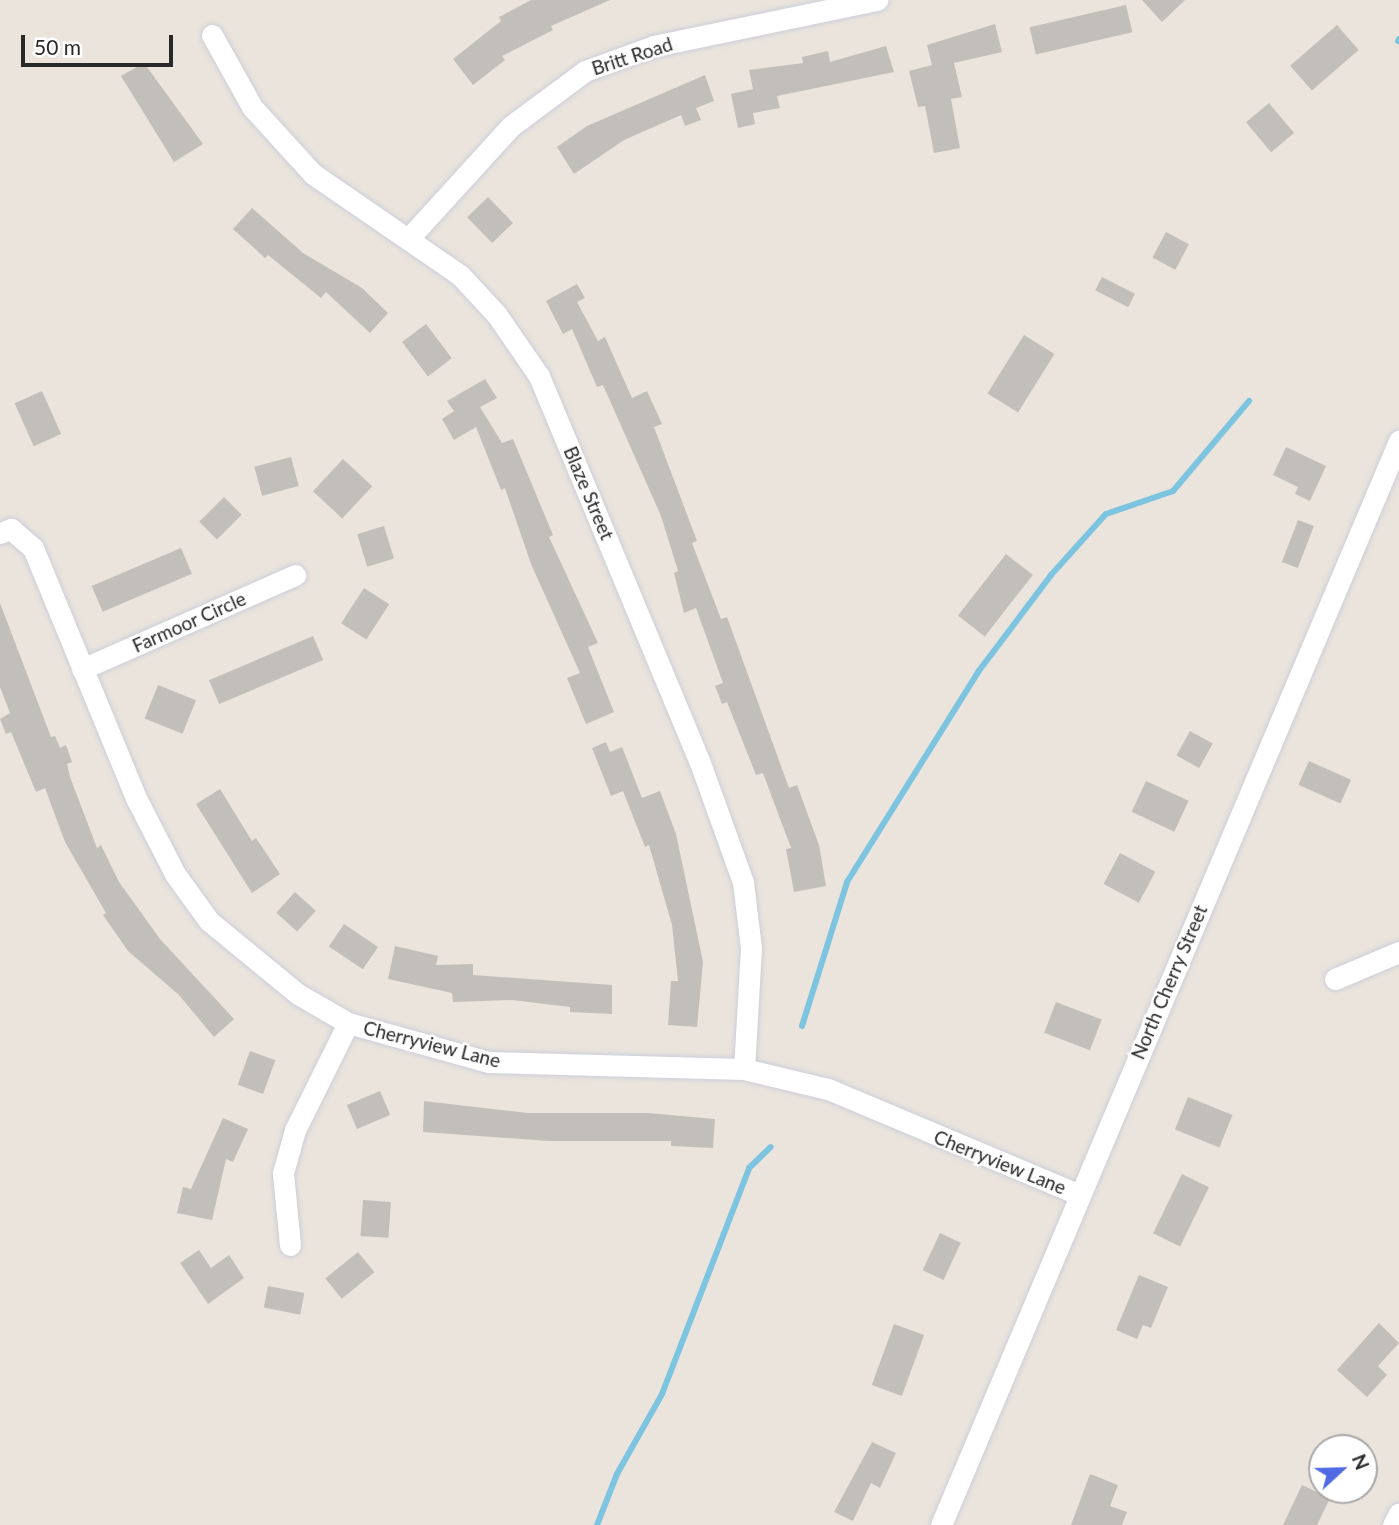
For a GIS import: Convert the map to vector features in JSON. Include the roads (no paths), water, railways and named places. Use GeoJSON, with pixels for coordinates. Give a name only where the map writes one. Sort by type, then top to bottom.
{"type":"FeatureCollection","features":[{"type":"Feature","properties":{"kind":"street","name":"Britt Road"},"geometry":{"type":"LineString","coordinates":[[409,238],[510,126],[585,71],[654,46],[877,0]]}},
{"type":"Feature","properties":{"kind":"street","name":"Blaze Street"},"geometry":{"type":"LineString","coordinates":[[212,35],[252,107],[313,174],[460,275],[497,315],[539,376],[699,760],[743,882],[751,948],[744,1069]]}},
{"type":"Feature","properties":{"kind":"street","name":"North Cherry Street"},"geometry":{"type":"LineString","coordinates":[[941,1525],[1078,1194],[1399,441]]}},
{"type":"Feature","properties":{"kind":"street","name":"Cherryview Lane"},"geometry":{"type":"LineString","coordinates":[[0,533],[11,529],[33,548],[137,800],[175,874],[209,921],[298,994],[348,1023],[489,1062],[744,1069],[828,1089],[1078,1194]]}},
{"type":"Feature","properties":{"kind":"street","name":"Farmoor Circle"},"geometry":{"type":"LineString","coordinates":[[82,669],[295,575]]}},
{"type":"Feature","properties":{"kind":"street"},"geometry":{"type":"LineString","coordinates":[[1335,979],[1399,952]]}},
{"type":"Feature","properties":{"kind":"street"},"geometry":{"type":"LineString","coordinates":[[290,1245],[283,1174],[295,1130],[348,1023]]}},
{"type":"Feature","properties":{"kind":"street"},"geometry":{"type":"LineString","coordinates":[[1394,1525],[1399,1513]]}},
{"type":"Feature","properties":{"kind":"waterway"},"geometry":{"type":"LineString","coordinates":[[802,1026],[847,882],[978,672],[1051,575],[1106,514],[1173,491],[1249,401]]}},
{"type":"Feature","properties":{"kind":"waterway"},"geometry":{"type":"LineString","coordinates":[[597,1525],[617,1474],[662,1394],[749,1168],[771,1147]]}}]}
